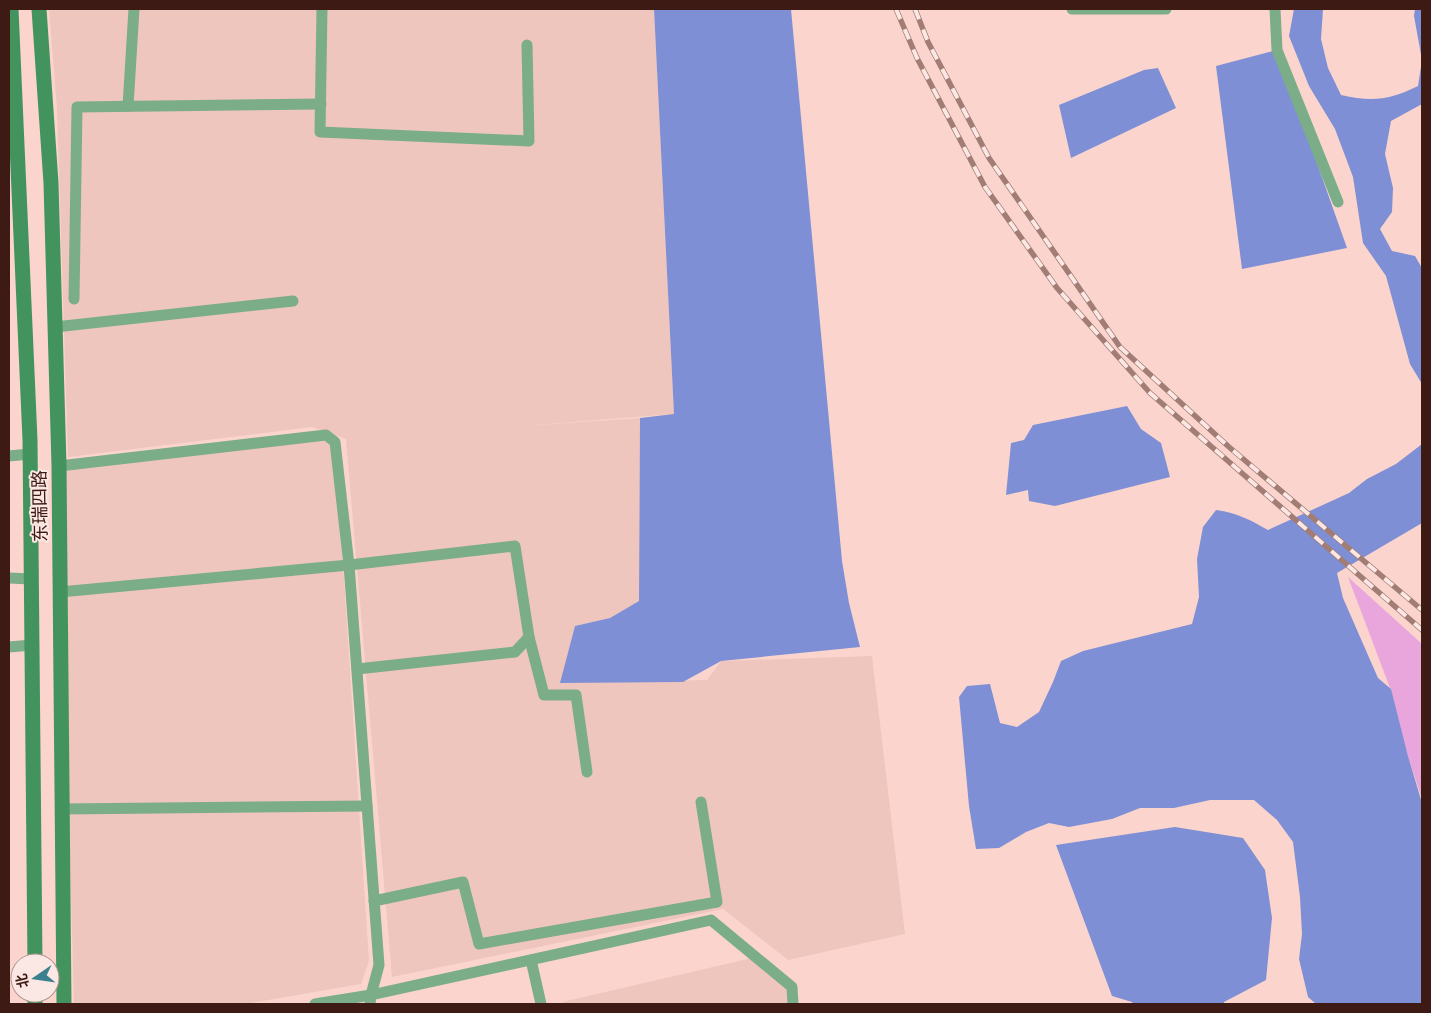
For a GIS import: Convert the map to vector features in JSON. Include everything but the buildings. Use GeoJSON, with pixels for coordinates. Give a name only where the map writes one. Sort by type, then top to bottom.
{"type":"FeatureCollection","features":[{"type":"Feature","properties":{"kind":"main road","name":"东瑞四路"},"geometry":{"type":"LineString","coordinates":[[11,9],[30,454],[35,953]]}},
{"type":"Feature","properties":{"kind":"main road","name":"东瑞四路"},"geometry":{"type":"LineString","coordinates":[[39,9],[51,183],[59,466],[64,1004]]}},
{"type":"Feature","properties":{"kind":"street"},"geometry":{"type":"LineString","coordinates":[[128,106],[134,9]]}},
{"type":"Feature","properties":{"kind":"street"},"geometry":{"type":"LineString","coordinates":[[322,9],[320,132],[529,141],[527,45]]}},
{"type":"Feature","properties":{"kind":"street"},"geometry":{"type":"LineString","coordinates":[[1072,9],[1166,9]]}},
{"type":"Feature","properties":{"kind":"street"},"geometry":{"type":"LineString","coordinates":[[1275,9],[1277,50],[1338,202]]}},
{"type":"Feature","properties":{"kind":"street"},"geometry":{"type":"LineString","coordinates":[[74,299],[77,107],[321,104]]}},
{"type":"Feature","properties":{"kind":"street"},"geometry":{"type":"LineString","coordinates":[[55,327],[293,301]]}},
{"type":"Feature","properties":{"kind":"street"},"geometry":{"type":"LineString","coordinates":[[59,466],[326,435],[335,442],[349,565],[379,965],[370,1000]]}},
{"type":"Feature","properties":{"kind":"street"},"geometry":{"type":"LineString","coordinates":[[9,456],[30,454]]}},
{"type":"Feature","properties":{"kind":"street"},"geometry":{"type":"LineString","coordinates":[[60,592],[349,565],[515,546],[529,637],[544,695],[576,695],[587,772]]}},
{"type":"Feature","properties":{"kind":"street"},"geometry":{"type":"LineString","coordinates":[[9,578],[31,579]]}},
{"type":"Feature","properties":{"kind":"street"},"geometry":{"type":"LineString","coordinates":[[357,669],[515,652],[529,637]]}},
{"type":"Feature","properties":{"kind":"street"},"geometry":{"type":"LineString","coordinates":[[9,647],[32,645]]}},
{"type":"Feature","properties":{"kind":"street"},"geometry":{"type":"LineString","coordinates":[[374,901],[463,882],[479,944],[716,902],[702,802]]}},
{"type":"Feature","properties":{"kind":"street"},"geometry":{"type":"LineString","coordinates":[[62,809],[367,806]]}},
{"type":"Feature","properties":{"kind":"street"},"geometry":{"type":"LineString","coordinates":[[315,1004],[370,1000],[531,960],[711,920],[792,987],[793,1004]]}},
{"type":"Feature","properties":{"kind":"street"},"geometry":{"type":"LineString","coordinates":[[531,960],[541,1004]]}},
{"type":"Feature","properties":{"kind":"shaded area"},"geometry":{"type":"Polygon","coordinates":[[[49,9],[654,9],[674,414],[522,426],[640,418],[639,601],[610,618],[575,626],[561,683],[707,680],[721,661],[872,656],[905,934],[788,960],[723,909],[392,977],[346,439],[312,427],[68,457],[57,109],[49,9]]]}},
{"type":"Feature","properties":{"kind":"shaded area"},"geometry":{"type":"Polygon","coordinates":[[[326,435],[335,442],[369,961],[361,984],[245,1004],[74,1004],[59,467],[326,435]]]}},
{"type":"Feature","properties":{"kind":"shaded area"},"geometry":{"type":"Polygon","coordinates":[[[1348,577],[1422,644],[1422,799],[1408,756],[1390,688],[1348,577]]]}},
{"type":"Feature","properties":{"kind":"shaded area"},"geometry":{"type":"Polygon","coordinates":[[[756,957],[792,987],[793,1004],[562,1004],[562,1002],[756,957]]]}},
{"type":"Feature","properties":{"kind":"water"},"geometry":{"type":"Polygon","coordinates":[[[654,9],[791,9],[842,561],[849,603],[860,647],[721,661],[683,682],[560,683],[575,626],[610,618],[639,601],[640,418],[674,414],[654,9]]]}},
{"type":"Feature","properties":{"kind":"water"},"geometry":{"type":"Polygon","coordinates":[[[1294,9],[1323,9],[1321,39],[1328,68],[1341,95],[1372,99],[1390,97],[1408,91],[1418,86],[1422,60],[1422,104],[1391,121],[1385,154],[1393,188],[1392,212],[1380,229],[1392,251],[1415,256],[1422,268],[1422,384],[1410,364],[1386,276],[1363,243],[1353,177],[1335,129],[1309,86],[1289,36],[1294,9]]]}},
{"type":"Feature","properties":{"kind":"water"},"geometry":{"type":"Polygon","coordinates":[[[1415,9],[1422,9],[1422,60],[1414,16],[1415,9]]]}},
{"type":"Feature","properties":{"kind":"water"},"geometry":{"type":"Polygon","coordinates":[[[1277,50],[1347,248],[1242,269],[1216,66],[1277,50]]]}},
{"type":"Feature","properties":{"kind":"water"},"geometry":{"type":"Polygon","coordinates":[[[1158,68],[1176,108],[1071,158],[1059,105],[1144,70],[1158,68]]]}},
{"type":"Feature","properties":{"kind":"water"},"geometry":{"type":"Polygon","coordinates":[[[1127,406],[1141,429],[1161,443],[1170,477],[1055,506],[1029,501],[1028,490],[1006,495],[1011,443],[1024,440],[1033,425],[1127,406]]]}},
{"type":"Feature","properties":{"kind":"water"},"geometry":{"type":"Polygon","coordinates":[[[1422,444],[1422,523],[1337,573],[1343,598],[1378,678],[1391,689],[1422,803],[1422,1004],[1316,1004],[1308,997],[1299,959],[1302,934],[1300,897],[1293,842],[1277,820],[1254,800],[1210,800],[1174,808],[1140,808],[1112,819],[1069,827],[1049,823],[1026,832],[999,848],[976,849],[969,806],[959,697],[967,686],[990,684],[1000,723],[1017,727],[1039,712],[1061,661],[1083,651],[1192,624],[1199,597],[1197,559],[1203,527],[1216,510],[1237,515],[1268,530],[1349,493],[1367,479],[1396,464],[1422,444]]]}},
{"type":"Feature","properties":{"kind":"water"},"geometry":{"type":"Polygon","coordinates":[[[1175,827],[1243,838],[1265,870],[1272,918],[1266,980],[1224,1002],[1224,1004],[1133,1004],[1132,1002],[1112,996],[1056,845],[1175,827]]]}},
{"type":"Feature","properties":{"kind":"railway"},"geometry":{"type":"LineString","coordinates":[[896,9],[917,58],[985,187],[1057,288],[1150,393],[1422,630]]}},
{"type":"Feature","properties":{"kind":"railway"},"geometry":{"type":"LineString","coordinates":[[915,9],[928,42],[989,158],[1120,347],[1229,447],[1422,610]]}}]}
